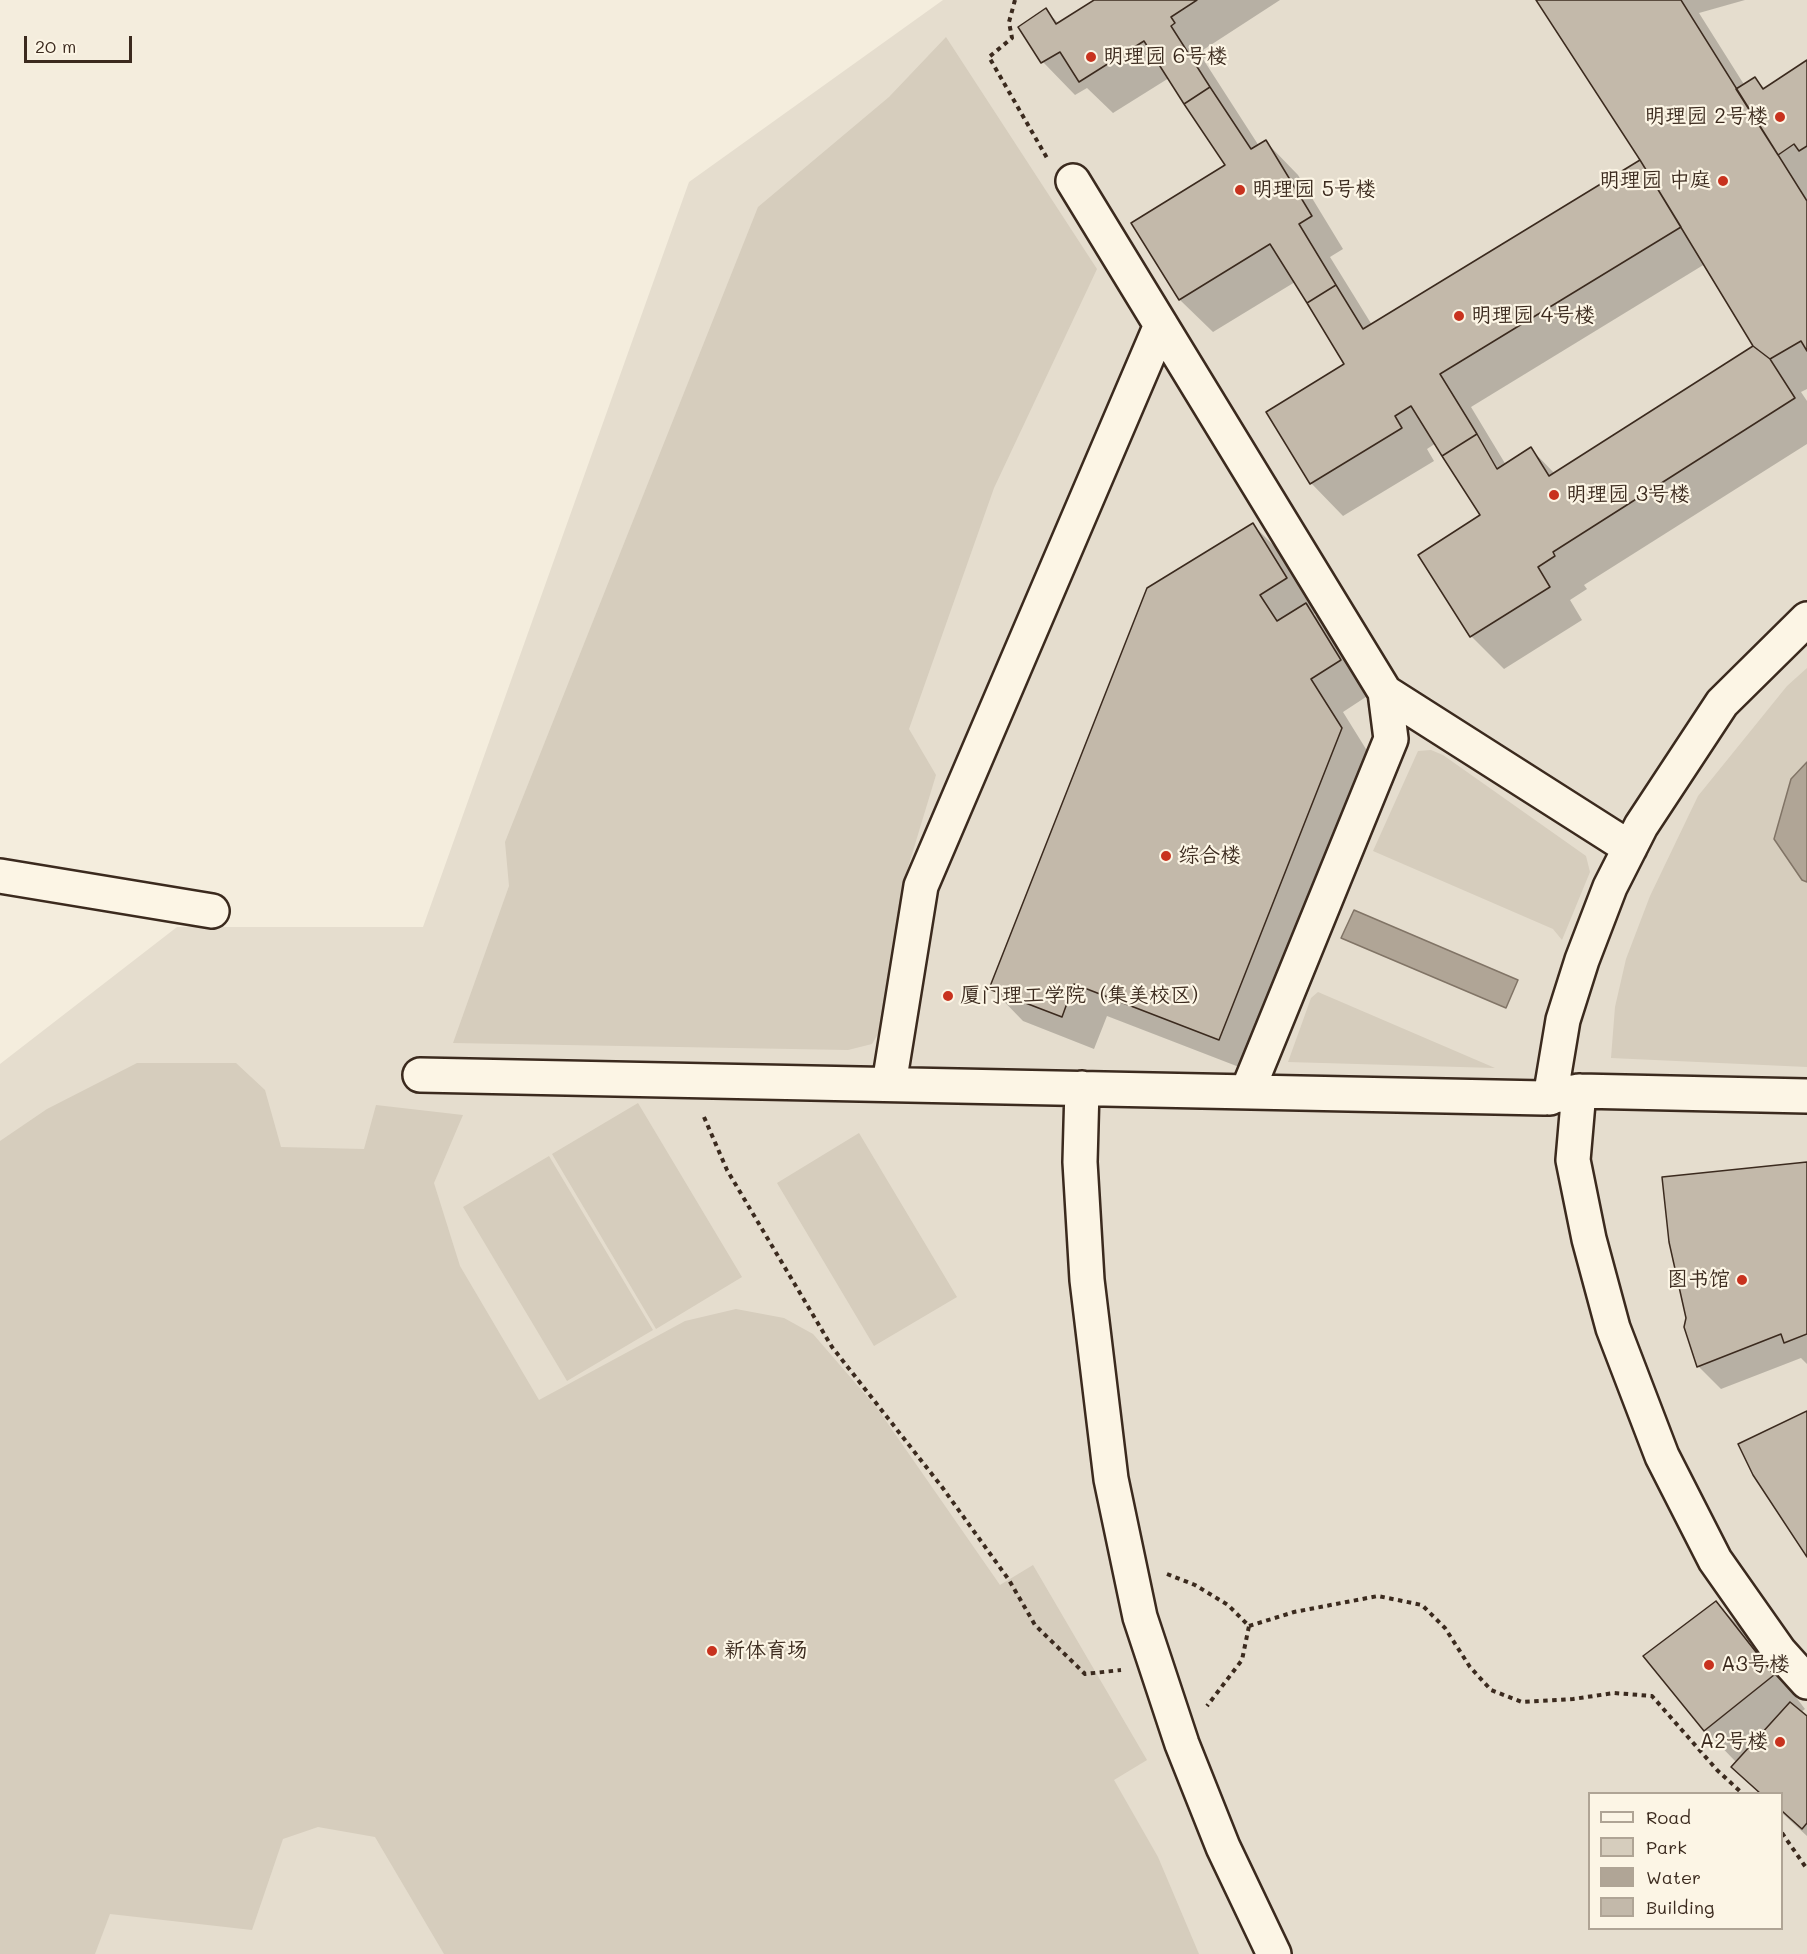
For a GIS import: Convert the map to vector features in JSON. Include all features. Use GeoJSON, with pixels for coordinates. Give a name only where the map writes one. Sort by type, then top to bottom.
{"type":"FeatureCollection","features":[{"type":"Feature","properties":{"kind":"street"},"geometry":{"type":"LineString","coordinates":[[1073,181],[1385,692],[1391,739],[1247,1092]]}},
{"type":"Feature","properties":{"kind":"street"},"geometry":{"type":"LineString","coordinates":[[889,1084],[921,886],[1161,325]]}},
{"type":"Feature","properties":{"kind":"street"},"geometry":{"type":"LineString","coordinates":[[1807,619],[1722,703],[1682,761],[1610,886],[1582,960],[1563,1020],[1564,1095],[1573,1160],[1589,1239],[1613,1328],[1662,1456],[1715,1560],[1779,1651],[1807,1682]]}},
{"type":"Feature","properties":{"kind":"street"},"geometry":{"type":"LineString","coordinates":[[1385,692],[1630,848]]}},
{"type":"Feature","properties":{"kind":"street"},"geometry":{"type":"LineString","coordinates":[[0,876],[212,911]]}},
{"type":"Feature","properties":{"kind":"street"},"geometry":{"type":"LineString","coordinates":[[420,1075],[1247,1092],[1807,1096]]}},
{"type":"Feature","properties":{"kind":"street"},"geometry":{"type":"LineString","coordinates":[[1082,1088],[1080,1162],[1087,1280],[1111,1479],[1140,1617],[1178,1732],[1223,1847],[1274,1954]]}},
{"type":"Feature","properties":{"kind":"path"},"geometry":{"type":"LineString","coordinates":[[1015,0],[1009,22],[1012,38],[989,57],[1049,162],[1073,181]]}},
{"type":"Feature","properties":{"kind":"path"},"geometry":{"type":"LineString","coordinates":[[688,1080],[727,1170],[832,1347],[942,1487],[1009,1580],[1035,1625],[1084,1674],[1156,1665]]}},
{"type":"Feature","properties":{"kind":"path"},"geometry":{"type":"LineString","coordinates":[[1128,1559],[1195,1585],[1228,1605],[1249,1626]]}},
{"type":"Feature","properties":{"kind":"path"},"geometry":{"type":"LineString","coordinates":[[1249,1626],[1294,1612],[1378,1596],[1422,1605],[1445,1628],[1470,1667],[1491,1690],[1522,1702],[1573,1700],[1614,1693],[1652,1696],[1717,1770],[1741,1792]]}},
{"type":"Feature","properties":{"kind":"path"},"geometry":{"type":"LineString","coordinates":[[1178,1732],[1213,1700],[1242,1660],[1249,1626]]}},
{"type":"Feature","properties":{"kind":"path"},"geometry":{"type":"LineString","coordinates":[[1783,1834],[1807,1869]]}},
{"type":"Feature","properties":{"kind":"shaded area","name":"厦门理工学院（集美校区）"},"geometry":{"type":"Polygon","coordinates":[[[943,0],[1807,0],[1807,1954],[0,1954],[0,1064],[177,927],[423,927],[689,182],[943,0]]]}},
{"type":"Feature","properties":{"kind":"green space"},"geometry":{"type":"Polygon","coordinates":[[[946,37],[1097,269],[994,488],[909,729],[936,775],[903,884],[890,1014],[872,1044],[848,1050],[453,1043],[509,886],[505,842],[758,207],[889,97],[946,37]]]}},
{"type":"Feature","properties":{"kind":"green space"},"geometry":{"type":"Polygon","coordinates":[[[1807,668],[1807,762],[1791,779],[1802,880],[1807,882],[1807,1067],[1611,1058],[1615,1007],[1626,959],[1650,896],[1698,796],[1787,686],[1807,668]]]}},
{"type":"Feature","properties":{"kind":"green space"},"geometry":{"type":"Polygon","coordinates":[[[1431,750],[1443,755],[1586,856],[1590,872],[1562,940],[1553,929],[1373,851],[1418,751],[1431,750]]]}},
{"type":"Feature","properties":{"kind":"green space"},"geometry":{"type":"Polygon","coordinates":[[[1318,992],[1495,1068],[1288,1062],[1311,998],[1318,992]]]}},
{"type":"Feature","properties":{"kind":"green space"},"geometry":{"type":"Polygon","coordinates":[[[137,1063],[236,1063],[265,1090],[281,1147],[364,1149],[376,1105],[463,1115],[434,1183],[460,1266],[539,1400],[685,1321],[736,1309],[784,1318],[813,1334],[877,1408],[1000,1585],[1033,1565],[1147,1760],[1114,1780],[1158,1857],[1199,1954],[444,1954],[375,1837],[318,1827],[283,1839],[252,1930],[110,1914],[95,1954],[0,1954],[0,1141],[47,1109],[137,1063]]]}},
{"type":"Feature","properties":{"kind":"green space"},"geometry":{"type":"Polygon","coordinates":[[[638,1103],[742,1277],[656,1329],[552,1154],[638,1103]]]}},
{"type":"Feature","properties":{"kind":"green space"},"geometry":{"type":"Polygon","coordinates":[[[859,1133],[957,1297],[874,1346],[777,1183],[859,1133]]]}},
{"type":"Feature","properties":{"kind":"green space"},"geometry":{"type":"Polygon","coordinates":[[[549,1156],[653,1330],[567,1381],[463,1207],[549,1156]]]}},
{"type":"Feature","properties":{"kind":"water"},"geometry":{"type":"Polygon","coordinates":[[[1807,762],[1807,882],[1802,880],[1774,839],[1791,779],[1807,762]]]}},
{"type":"Feature","properties":{"kind":"water"},"geometry":{"type":"Polygon","coordinates":[[[1354,910],[1518,980],[1506,1008],[1341,938],[1354,910]]]}},
{"type":"Feature","properties":{"kind":"building","name":"明理园 6号楼"},"geometry":{"type":"Polygon","coordinates":[[[1094,0],[1197,0],[1171,17],[1175,23],[1171,26],[1210,87],[1184,104],[1144,41],[1079,82],[1060,52],[1041,63],[1018,27],[1046,8],[1056,24],[1094,0]]]}},
{"type":"Feature","properties":{"kind":"building","name":"明理园 中庭"},"geometry":{"type":"Polygon","coordinates":[[[1536,0],[1681,0],[1807,201],[1807,351],[1801,341],[1770,359],[1753,346],[1640,160],[1536,0]]]}},
{"type":"Feature","properties":{"kind":"building","name":"明理园 2号楼"},"geometry":{"type":"Polygon","coordinates":[[[1807,60],[1807,146],[1799,151],[1794,144],[1778,155],[1736,89],[1755,77],[1763,89],[1807,60]]]}},
{"type":"Feature","properties":{"kind":"building","name":"明理园 5号楼"},"geometry":{"type":"Polygon","coordinates":[[[1210,87],[1251,149],[1266,140],[1312,216],[1299,224],[1336,285],[1307,303],[1270,244],[1179,300],[1131,223],[1225,165],[1184,104],[1210,87]]]}},
{"type":"Feature","properties":{"kind":"building","name":"明理园 4号楼"},"geometry":{"type":"Polygon","coordinates":[[[1640,160],[1681,227],[1440,374],[1477,434],[1442,456],[1411,406],[1395,416],[1402,428],[1310,484],[1266,412],[1344,364],[1307,303],[1336,285],[1363,329],[1640,160]]]}},
{"type":"Feature","properties":{"kind":"building","name":"明理园 3号楼"},"geometry":{"type":"Polygon","coordinates":[[[1753,346],[1770,359],[1795,398],[1553,552],[1555,556],[1538,567],[1550,587],[1470,637],[1418,555],[1480,515],[1442,456],[1477,434],[1497,469],[1531,447],[1549,476],[1753,346]]]}},
{"type":"Feature","properties":{"kind":"building","name":"综合楼"},"geometry":{"type":"Polygon","coordinates":[[[1253,523],[1287,578],[1260,595],[1277,621],[1306,603],[1341,660],[1311,679],[1342,728],[1219,1040],[1074,984],[1062,1017],[989,989],[1147,588],[1253,523]]]}},
{"type":"Feature","properties":{"kind":"building","name":"图书馆"},"geometry":{"type":"Polygon","coordinates":[[[1807,1162],[1807,1334],[1784,1343],[1781,1334],[1697,1367],[1684,1327],[1686,1318],[1669,1242],[1662,1177],[1807,1162]]]}},
{"type":"Feature","properties":{"kind":"building"},"geometry":{"type":"Polygon","coordinates":[[[1807,1411],[1807,1557],[1753,1475],[1738,1444],[1807,1411]]]}},
{"type":"Feature","properties":{"kind":"building","name":"A3号楼"},"geometry":{"type":"Polygon","coordinates":[[[1716,1601],[1774,1675],[1704,1731],[1643,1656],[1716,1601]]]}},
{"type":"Feature","properties":{"kind":"building","name":"A2号楼"},"geometry":{"type":"Polygon","coordinates":[[[1790,1702],[1807,1716],[1807,1823],[1802,1829],[1783,1812],[1783,1792],[1759,1792],[1731,1767],[1790,1702]]]}},
{"type":"Feature","properties":{"kind":"place","name":"明理园 6号楼"},"geometry":{"type":"Point","coordinates":[1091,57]}},
{"type":"Feature","properties":{"kind":"place","name":"明理园 2号楼"},"geometry":{"type":"Point","coordinates":[1780,117]}},
{"type":"Feature","properties":{"kind":"place","name":"明理园 中庭"},"geometry":{"type":"Point","coordinates":[1723,181]}},
{"type":"Feature","properties":{"kind":"place","name":"明理园 5号楼"},"geometry":{"type":"Point","coordinates":[1240,190]}},
{"type":"Feature","properties":{"kind":"place","name":"明理园 4号楼"},"geometry":{"type":"Point","coordinates":[1459,316]}},
{"type":"Feature","properties":{"kind":"place","name":"明理园 3号楼"},"geometry":{"type":"Point","coordinates":[1554,495]}},
{"type":"Feature","properties":{"kind":"place","name":"综合楼"},"geometry":{"type":"Point","coordinates":[1166,856]}},
{"type":"Feature","properties":{"kind":"place","name":"厦门理工学院（集美校区）"},"geometry":{"type":"Point","coordinates":[948,996]}},
{"type":"Feature","properties":{"kind":"place","name":"图书馆"},"geometry":{"type":"Point","coordinates":[1742,1280]}},
{"type":"Feature","properties":{"kind":"place","name":"新体育场"},"geometry":{"type":"Point","coordinates":[712,1651]}},
{"type":"Feature","properties":{"kind":"place","name":"A3号楼"},"geometry":{"type":"Point","coordinates":[1709,1665]}},
{"type":"Feature","properties":{"kind":"place","name":"A2号楼"},"geometry":{"type":"Point","coordinates":[1780,1742]}}]}
